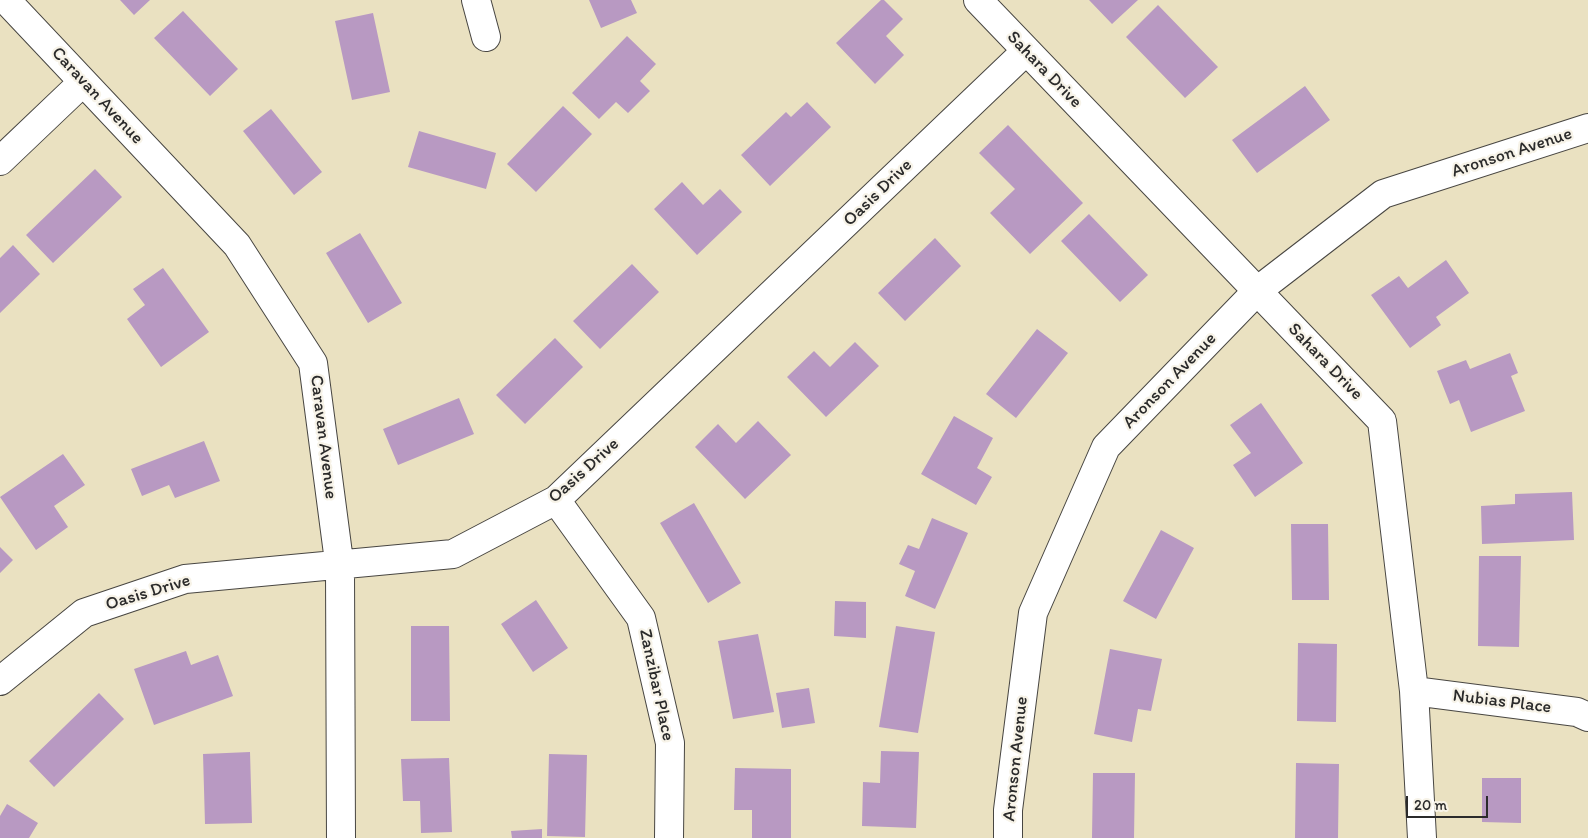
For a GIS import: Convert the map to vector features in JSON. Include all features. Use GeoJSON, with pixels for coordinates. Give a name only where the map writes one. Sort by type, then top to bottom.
{"type":"FeatureCollection","features":[{"type":"Feature","properties":{"kind":"street","name":"Caravan Avenue"},"geometry":{"type":"LineString","coordinates":[[6,0],[237,245],[313,363],[339,564],[341,838]]}},
{"type":"Feature","properties":{"kind":"street"},"geometry":{"type":"LineString","coordinates":[[476,0],[486,37]]}},
{"type":"Feature","properties":{"kind":"street","name":"Sahara Drive"},"geometry":{"type":"LineString","coordinates":[[978,0],[1382,420],[1414,691],[1422,838]]}},
{"type":"Feature","properties":{"kind":"street","name":"Oasis Drive"},"geometry":{"type":"LineString","coordinates":[[0,681],[84,613],[185,579],[453,554],[556,500],[1026,51]]}},
{"type":"Feature","properties":{"kind":"street"},"geometry":{"type":"LineString","coordinates":[[0,161],[83,82]]}},
{"type":"Feature","properties":{"kind":"street","name":"Aronson Avenue"},"geometry":{"type":"LineString","coordinates":[[1008,838],[1008,810],[1033,613],[1106,447],[1257,291],[1383,194],[1588,128]]}},
{"type":"Feature","properties":{"kind":"street","name":"Zanzibar Place"},"geometry":{"type":"LineString","coordinates":[[556,500],[641,618],[670,743],[669,838]]}},
{"type":"Feature","properties":{"kind":"street","name":"Nubias Place"},"geometry":{"type":"LineString","coordinates":[[1414,691],[1577,712],[1588,717]]}},
{"type":"Feature","properties":{"kind":"building"},"geometry":{"type":"Polygon","coordinates":[[[120,0],[150,0],[134,15],[120,0]]]}},
{"type":"Feature","properties":{"kind":"building"},"geometry":{"type":"Polygon","coordinates":[[[589,0],[631,0],[637,13],[601,28],[589,0]]]}},
{"type":"Feature","properties":{"kind":"building"},"geometry":{"type":"Polygon","coordinates":[[[881,0],[884,0],[903,19],[886,36],[904,55],[875,84],[836,43],[881,0]]]}},
{"type":"Feature","properties":{"kind":"building"},"geometry":{"type":"Polygon","coordinates":[[[1089,0],[1138,0],[1112,24],[1089,0]]]}},
{"type":"Feature","properties":{"kind":"building"},"geometry":{"type":"Polygon","coordinates":[[[1158,5],[1218,67],[1185,98],[1126,37],[1158,5]]]}},
{"type":"Feature","properties":{"kind":"building"},"geometry":{"type":"Polygon","coordinates":[[[183,11],[238,69],[210,96],[154,38],[183,11]]]}},
{"type":"Feature","properties":{"kind":"building"},"geometry":{"type":"Polygon","coordinates":[[[373,13],[390,92],[352,100],[335,21],[373,13]]]}},
{"type":"Feature","properties":{"kind":"building"},"geometry":{"type":"Polygon","coordinates":[[[627,36],[656,64],[640,81],[650,91],[628,113],[616,102],[599,119],[572,93],[627,36]]]}},
{"type":"Feature","properties":{"kind":"building"},"geometry":{"type":"Polygon","coordinates":[[[1305,86],[1330,120],[1257,173],[1232,140],[1305,86]]]}},
{"type":"Feature","properties":{"kind":"building"},"geometry":{"type":"Polygon","coordinates":[[[807,102],[831,127],[770,186],[741,155],[786,112],[791,117],[807,102]]]}},
{"type":"Feature","properties":{"kind":"building"},"geometry":{"type":"Polygon","coordinates":[[[563,106],[592,134],[536,192],[507,164],[563,106]]]}},
{"type":"Feature","properties":{"kind":"building"},"geometry":{"type":"Polygon","coordinates":[[[271,109],[322,172],[294,195],[243,131],[271,109]]]}},
{"type":"Feature","properties":{"kind":"building"},"geometry":{"type":"Polygon","coordinates":[[[1008,125],[1083,203],[1030,254],[990,213],[1015,189],[979,153],[1008,125]]]}},
{"type":"Feature","properties":{"kind":"building"},"geometry":{"type":"Polygon","coordinates":[[[419,131],[496,153],[486,189],[408,167],[419,131]]]}},
{"type":"Feature","properties":{"kind":"building"},"geometry":{"type":"Polygon","coordinates":[[[95,169],[122,197],[53,263],[26,235],[95,169]]]}},
{"type":"Feature","properties":{"kind":"building"},"geometry":{"type":"Polygon","coordinates":[[[682,182],[703,205],[720,189],[742,212],[697,255],[654,209],[682,182]]]}},
{"type":"Feature","properties":{"kind":"building"},"geometry":{"type":"Polygon","coordinates":[[[1089,214],[1148,275],[1120,302],[1061,241],[1089,214]]]}},
{"type":"Feature","properties":{"kind":"building"},"geometry":{"type":"Polygon","coordinates":[[[360,233],[402,303],[368,323],[326,253],[360,233]]]}},
{"type":"Feature","properties":{"kind":"building"},"geometry":{"type":"Polygon","coordinates":[[[935,238],[961,266],[905,321],[878,293],[935,238]]]}},
{"type":"Feature","properties":{"kind":"building"},"geometry":{"type":"Polygon","coordinates":[[[13,245],[40,274],[0,313],[0,258],[13,245]]]}},
{"type":"Feature","properties":{"kind":"building"},"geometry":{"type":"Polygon","coordinates":[[[1446,260],[1469,293],[1436,317],[1441,325],[1410,348],[1371,295],[1399,276],[1408,288],[1446,260]]]}},
{"type":"Feature","properties":{"kind":"building"},"geometry":{"type":"Polygon","coordinates":[[[632,264],[659,292],[600,349],[573,321],[632,264]]]}},
{"type":"Feature","properties":{"kind":"building"},"geometry":{"type":"Polygon","coordinates":[[[163,268],[209,332],[161,367],[127,319],[145,305],[133,289],[163,268]]]}},
{"type":"Feature","properties":{"kind":"building"},"geometry":{"type":"Polygon","coordinates":[[[1037,329],[1068,353],[1016,418],[986,394],[1037,329]]]}},
{"type":"Feature","properties":{"kind":"building"},"geometry":{"type":"Polygon","coordinates":[[[555,338],[583,367],[525,424],[496,395],[555,338]]]}},
{"type":"Feature","properties":{"kind":"building"},"geometry":{"type":"Polygon","coordinates":[[[855,342],[879,366],[826,417],[787,377],[814,351],[830,367],[855,342]]]}},
{"type":"Feature","properties":{"kind":"building"},"geometry":{"type":"Polygon","coordinates":[[[1510,353],[1518,373],[1511,376],[1525,411],[1471,432],[1459,400],[1450,404],[1437,371],[1466,360],[1470,369],[1510,353]]]}},
{"type":"Feature","properties":{"kind":"building"},"geometry":{"type":"Polygon","coordinates":[[[459,398],[474,434],[398,465],[383,429],[459,398]]]}},
{"type":"Feature","properties":{"kind":"building"},"geometry":{"type":"Polygon","coordinates":[[[1261,403],[1303,463],[1255,497],[1233,465],[1251,453],[1230,425],[1261,403]]]}},
{"type":"Feature","properties":{"kind":"building"},"geometry":{"type":"Polygon","coordinates":[[[954,416],[993,438],[977,468],[992,477],[976,505],[921,474],[954,416]]]}},
{"type":"Feature","properties":{"kind":"building"},"geometry":{"type":"Polygon","coordinates":[[[758,421],[791,455],[745,499],[695,447],[718,424],[736,443],[758,421]]]}},
{"type":"Feature","properties":{"kind":"building"},"geometry":{"type":"Polygon","coordinates":[[[204,441],[220,481],[175,498],[169,485],[142,496],[131,469],[204,441]]]}},
{"type":"Feature","properties":{"kind":"building"},"geometry":{"type":"Polygon","coordinates":[[[63,454],[85,485],[54,506],[68,527],[36,550],[0,497],[63,454]]]}},
{"type":"Feature","properties":{"kind":"building"},"geometry":{"type":"Polygon","coordinates":[[[1572,492],[1574,540],[1482,544],[1481,506],[1515,504],[1515,494],[1572,492]]]}},
{"type":"Feature","properties":{"kind":"building"},"geometry":{"type":"Polygon","coordinates":[[[694,503],[741,583],[708,603],[660,523],[694,503]]]}},
{"type":"Feature","properties":{"kind":"building"},"geometry":{"type":"Polygon","coordinates":[[[932,518],[968,533],[935,609],[905,596],[915,571],[899,564],[908,545],[919,549],[932,518]]]}},
{"type":"Feature","properties":{"kind":"building"},"geometry":{"type":"Polygon","coordinates":[[[1291,524],[1328,524],[1329,600],[1292,600],[1291,524]]]}},
{"type":"Feature","properties":{"kind":"building"},"geometry":{"type":"Polygon","coordinates":[[[1161,530],[1194,548],[1156,619],[1123,601],[1161,530]]]}},
{"type":"Feature","properties":{"kind":"building"},"geometry":{"type":"Polygon","coordinates":[[[0,547],[13,560],[0,573],[0,547]]]}},
{"type":"Feature","properties":{"kind":"building"},"geometry":{"type":"Polygon","coordinates":[[[1479,556],[1521,556],[1519,647],[1478,646],[1479,556]]]}},
{"type":"Feature","properties":{"kind":"building"},"geometry":{"type":"Polygon","coordinates":[[[536,600],[568,648],[533,672],[501,624],[536,600]]]}},
{"type":"Feature","properties":{"kind":"building"},"geometry":{"type":"Polygon","coordinates":[[[835,601],[866,602],[866,638],[834,636],[835,601]]]}},
{"type":"Feature","properties":{"kind":"building"},"geometry":{"type":"Polygon","coordinates":[[[411,626],[449,626],[450,721],[411,721],[411,626]]]}},
{"type":"Feature","properties":{"kind":"building"},"geometry":{"type":"Polygon","coordinates":[[[896,626],[935,632],[918,733],[879,727],[896,626]]]}},
{"type":"Feature","properties":{"kind":"building"},"geometry":{"type":"Polygon","coordinates":[[[758,634],[774,712],[733,719],[718,641],[758,634]]]}},
{"type":"Feature","properties":{"kind":"building"},"geometry":{"type":"Polygon","coordinates":[[[1298,643],[1337,644],[1336,722],[1297,721],[1298,643]]]}},
{"type":"Feature","properties":{"kind":"building"},"geometry":{"type":"Polygon","coordinates":[[[1110,649],[1162,659],[1151,711],[1138,709],[1132,742],[1094,734],[1110,649]]]}},
{"type":"Feature","properties":{"kind":"building"},"geometry":{"type":"Polygon","coordinates":[[[186,651],[191,665],[218,655],[233,696],[154,725],[134,669],[186,651]]]}},
{"type":"Feature","properties":{"kind":"building"},"geometry":{"type":"Polygon","coordinates":[[[809,688],[815,723],[782,728],[776,693],[809,688]]]}},
{"type":"Feature","properties":{"kind":"building"},"geometry":{"type":"Polygon","coordinates":[[[99,693],[124,719],[54,787],[29,761],[99,693]]]}},
{"type":"Feature","properties":{"kind":"building"},"geometry":{"type":"Polygon","coordinates":[[[881,751],[919,752],[916,828],[862,826],[863,782],[880,783],[881,751]]]}},
{"type":"Feature","properties":{"kind":"building"},"geometry":{"type":"Polygon","coordinates":[[[250,752],[252,823],[205,824],[203,754],[250,752]]]}},
{"type":"Feature","properties":{"kind":"building"},"geometry":{"type":"Polygon","coordinates":[[[549,754],[587,755],[585,837],[547,836],[549,754]]]}},
{"type":"Feature","properties":{"kind":"building"},"geometry":{"type":"Polygon","coordinates":[[[449,758],[452,832],[421,833],[420,801],[403,801],[401,759],[449,758]]]}},
{"type":"Feature","properties":{"kind":"building"},"geometry":{"type":"Polygon","coordinates":[[[1296,763],[1339,764],[1338,838],[1295,838],[1296,763]]]}},
{"type":"Feature","properties":{"kind":"building"},"geometry":{"type":"Polygon","coordinates":[[[735,768],[791,769],[791,838],[752,838],[752,810],[734,810],[735,768]]]}},
{"type":"Feature","properties":{"kind":"building"},"geometry":{"type":"Polygon","coordinates":[[[1093,773],[1135,773],[1134,838],[1092,838],[1093,773]]]}},
{"type":"Feature","properties":{"kind":"building"},"geometry":{"type":"Polygon","coordinates":[[[1482,778],[1521,778],[1521,823],[1482,822],[1482,778]]]}},
{"type":"Feature","properties":{"kind":"building"},"geometry":{"type":"Polygon","coordinates":[[[7,804],[38,823],[29,838],[0,838],[0,816],[7,804]]]}},
{"type":"Feature","properties":{"kind":"building"},"geometry":{"type":"Polygon","coordinates":[[[542,829],[542,838],[512,838],[511,831],[542,829]]]}}]}
